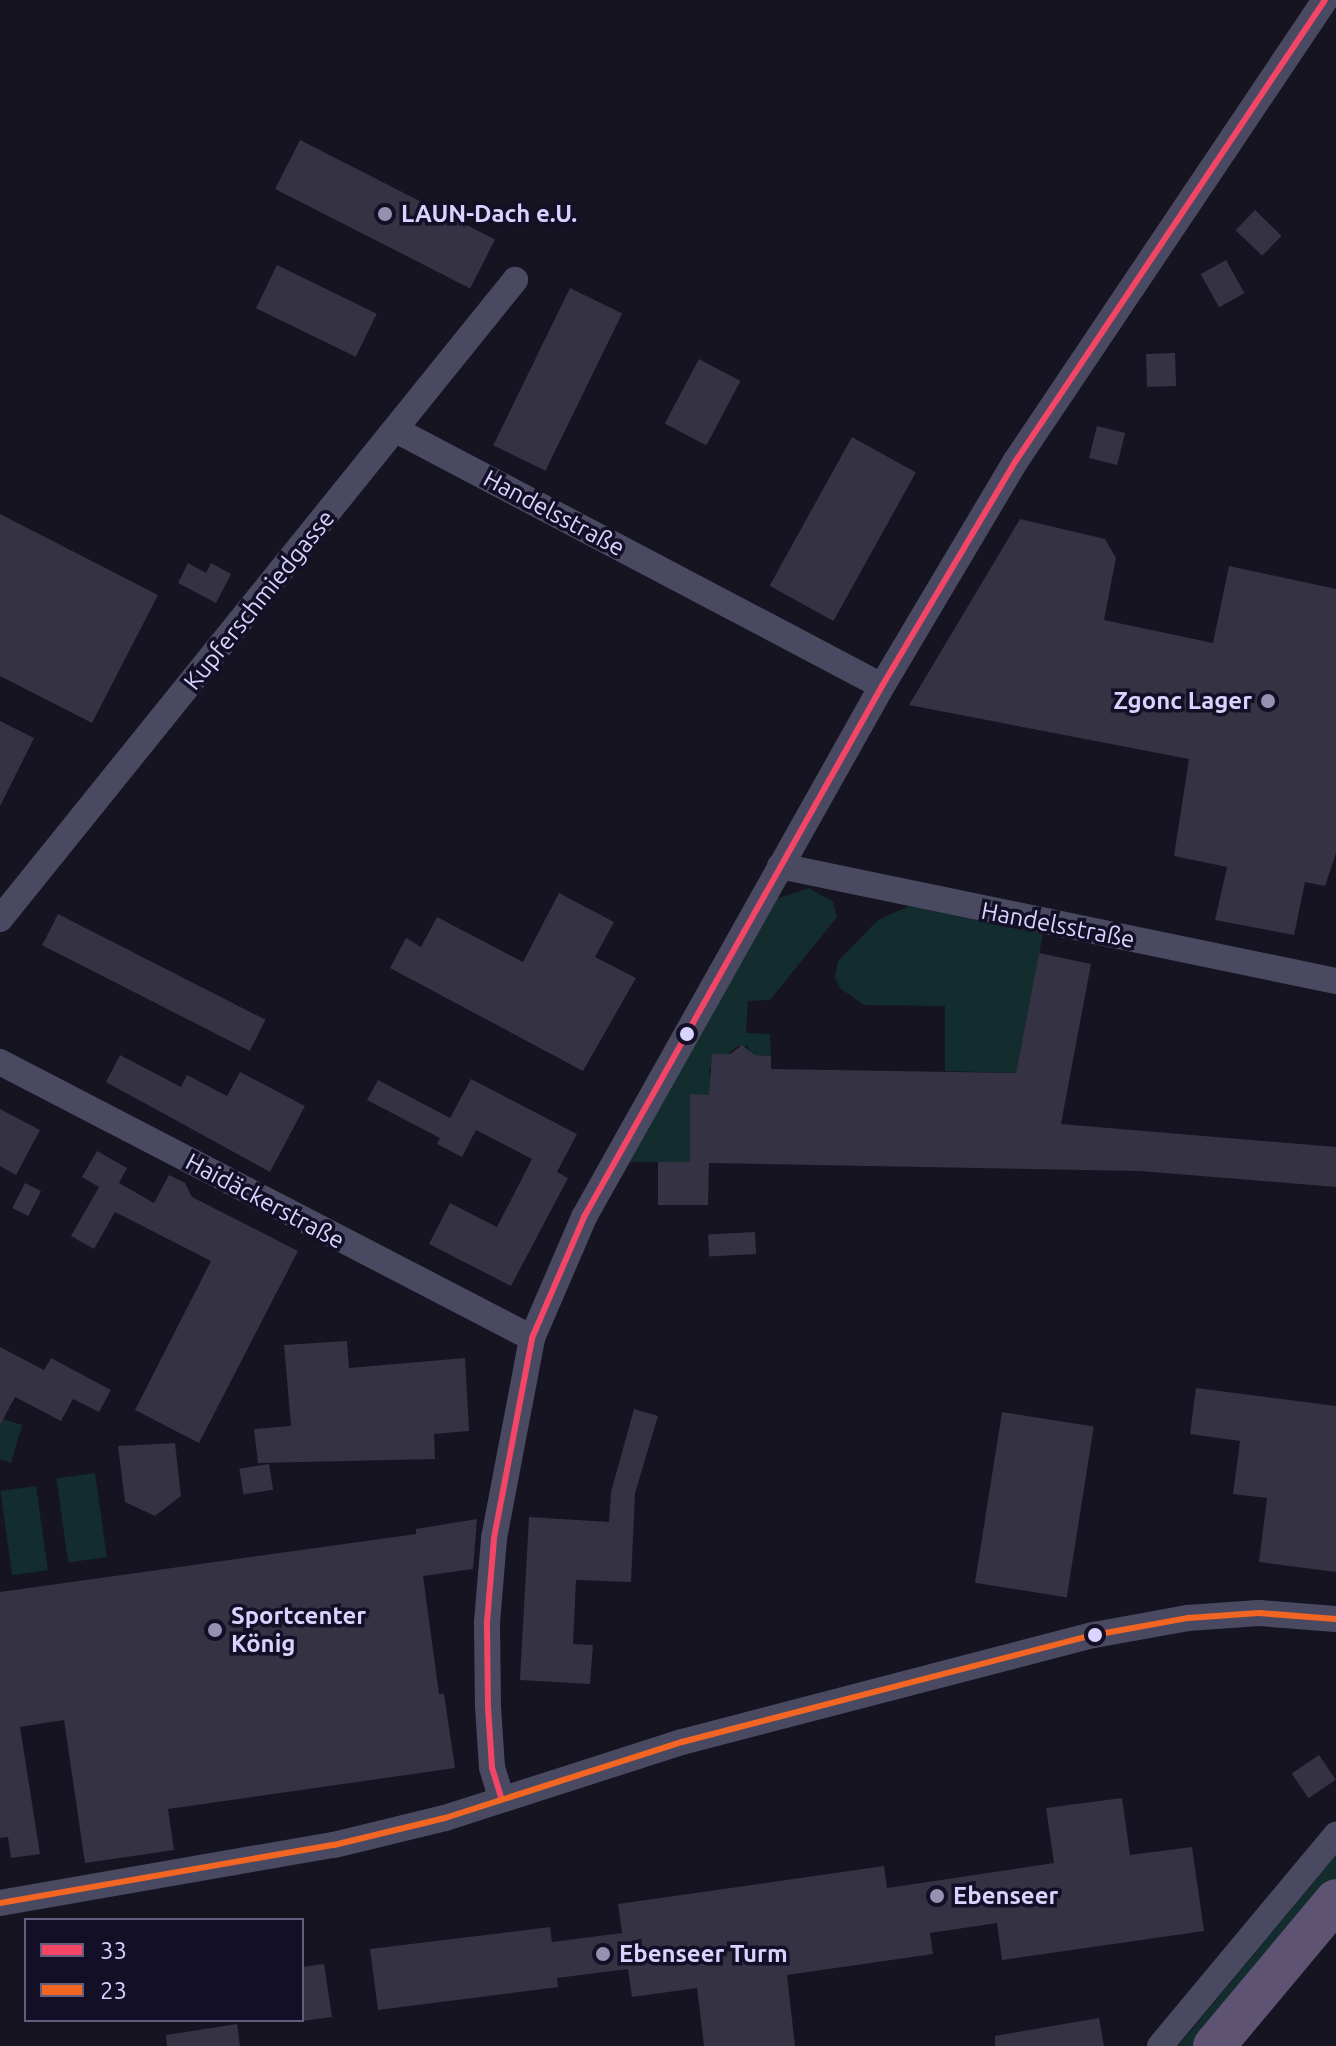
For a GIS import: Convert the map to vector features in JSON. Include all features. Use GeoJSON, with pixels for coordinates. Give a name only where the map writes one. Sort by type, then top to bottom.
{"type":"FeatureCollection","features":[{"type":"Feature","properties":{"kind":"main road"},"geometry":{"type":"LineString","coordinates":[[1214,2046],[1336,1900]]}},
{"type":"Feature","properties":{"kind":"street"},"geometry":{"type":"LineString","coordinates":[[501,1797],[492,1767],[487,1622],[506,1461],[532,1338],[584,1217],[882,686],[1015,462],[1325,0]]}},
{"type":"Feature","properties":{"kind":"street","name":"Kupferschmiedgasse"},"geometry":{"type":"LineString","coordinates":[[0,919],[515,280]]}},
{"type":"Feature","properties":{"kind":"street","name":"Handelsstraße"},"geometry":{"type":"LineString","coordinates":[[396,430],[882,686]]}},
{"type":"Feature","properties":{"kind":"street","name":"Handelsstraße"},"geometry":{"type":"LineString","coordinates":[[780,866],[1336,981]]}},
{"type":"Feature","properties":{"kind":"street","name":"Haidäckerstraße"},"geometry":{"type":"LineString","coordinates":[[0,1062],[532,1338]]}},
{"type":"Feature","properties":{"kind":"street"},"geometry":{"type":"LineString","coordinates":[[0,1903],[334,1845],[445,1818],[501,1797],[682,1742],[1094,1635],[1188,1618],[1259,1613],[1336,1619]]}},
{"type":"Feature","properties":{"kind":"street"},"geometry":{"type":"LineString","coordinates":[[1160,2046],[1336,1835]]}},
{"type":"Feature","properties":{"kind":"green space"},"geometry":{"type":"Polygon","coordinates":[[[809,888],[833,902],[837,917],[770,1000],[748,1001],[746,1033],[770,1034],[771,1056],[753,1055],[747,1046],[738,1046],[709,1068],[712,1095],[690,1095],[690,1162],[629,1162],[773,900],[809,888]]]}},
{"type":"Feature","properties":{"kind":"green space"},"geometry":{"type":"Polygon","coordinates":[[[909,906],[1043,934],[1016,1073],[945,1071],[945,1006],[864,1005],[841,989],[835,978],[838,961],[878,920],[909,906]]]}},
{"type":"Feature","properties":{"kind":"green space"},"geometry":{"type":"Polygon","coordinates":[[[0,1418],[22,1425],[11,1463],[0,1459],[0,1418]]]}},
{"type":"Feature","properties":{"kind":"green space"},"geometry":{"type":"Polygon","coordinates":[[[95,1473],[107,1557],[68,1563],[56,1478],[95,1473]]]}},
{"type":"Feature","properties":{"kind":"green space"},"geometry":{"type":"Polygon","coordinates":[[[36,1486],[48,1570],[12,1575],[0,1491],[36,1486]]]}},
{"type":"Feature","properties":{"kind":"green space"},"geometry":{"type":"Polygon","coordinates":[[[1336,1855],[1336,1878],[1196,2046],[1178,2046],[1336,1855]]]}},
{"type":"Feature","properties":{"kind":"building","name":"LAUN-Dach e.U."},"geometry":{"type":"Polygon","coordinates":[[[300,140],[495,239],[470,288],[275,189],[300,140]]]}},
{"type":"Feature","properties":{"kind":"building"},"geometry":{"type":"Polygon","coordinates":[[[1255,210],[1282,236],[1262,256],[1236,230],[1255,210]]]}},
{"type":"Feature","properties":{"kind":"building"},"geometry":{"type":"Polygon","coordinates":[[[1226,260],[1244,293],[1219,307],[1201,274],[1226,260]]]}},
{"type":"Feature","properties":{"kind":"building"},"geometry":{"type":"Polygon","coordinates":[[[277,265],[377,314],[356,357],[256,308],[277,265]]]}},
{"type":"Feature","properties":{"kind":"building"},"geometry":{"type":"Polygon","coordinates":[[[570,288],[622,313],[545,471],[493,445],[570,288]]]}},
{"type":"Feature","properties":{"kind":"building"},"geometry":{"type":"Polygon","coordinates":[[[1175,353],[1176,386],[1147,387],[1146,354],[1175,353]]]}},
{"type":"Feature","properties":{"kind":"building"},"geometry":{"type":"Polygon","coordinates":[[[699,359],[740,381],[706,446],[665,423],[699,359]]]}},
{"type":"Feature","properties":{"kind":"building"},"geometry":{"type":"Polygon","coordinates":[[[1097,426],[1125,433],[1117,465],[1089,458],[1097,426]]]}},
{"type":"Feature","properties":{"kind":"building"},"geometry":{"type":"Polygon","coordinates":[[[852,437],[916,472],[833,621],[770,586],[852,437]]]}},
{"type":"Feature","properties":{"kind":"building"},"geometry":{"type":"Polygon","coordinates":[[[0,514],[158,595],[92,723],[0,676],[0,514]]]}},
{"type":"Feature","properties":{"kind":"building"},"geometry":{"type":"Polygon","coordinates":[[[1020,519],[1105,539],[1116,558],[1104,620],[1213,643],[1229,566],[1336,589],[1336,853],[1325,886],[1305,882],[1294,935],[1215,920],[1227,867],[1174,856],[1189,759],[909,705],[1020,519]]]}},
{"type":"Feature","properties":{"kind":"building"},"geometry":{"type":"Polygon","coordinates":[[[188,563],[206,573],[211,563],[231,574],[216,603],[178,583],[188,563]]]}},
{"type":"Feature","properties":{"kind":"building"},"geometry":{"type":"Polygon","coordinates":[[[0,721],[34,738],[0,806],[0,721]]]}},
{"type":"Feature","properties":{"kind":"building"},"geometry":{"type":"Polygon","coordinates":[[[559,893],[614,922],[595,957],[636,978],[583,1071],[390,968],[406,938],[421,947],[437,917],[523,962],[559,893]]]}},
{"type":"Feature","properties":{"kind":"building"},"geometry":{"type":"Polygon","coordinates":[[[58,914],[266,1020],[250,1051],[42,945],[58,914]]]}},
{"type":"Feature","properties":{"kind":"building"},"geometry":{"type":"Polygon","coordinates":[[[1039,953],[1091,964],[1061,1124],[1336,1147],[1336,1187],[1140,1171],[709,1163],[708,1205],[658,1205],[658,1162],[690,1162],[690,1094],[709,1095],[712,1054],[730,1054],[742,1045],[755,1055],[771,1056],[771,1069],[1016,1073],[1039,953]]]}},
{"type":"Feature","properties":{"kind":"building"},"geometry":{"type":"Polygon","coordinates":[[[120,1055],[181,1087],[187,1075],[227,1096],[240,1072],[305,1106],[270,1172],[106,1082],[120,1055]]]}},
{"type":"Feature","properties":{"kind":"building"},"geometry":{"type":"Polygon","coordinates":[[[471,1079],[577,1134],[557,1172],[568,1178],[511,1286],[429,1244],[450,1203],[497,1227],[532,1159],[476,1130],[462,1157],[437,1144],[440,1138],[367,1100],[378,1080],[450,1118],[471,1079]]]}},
{"type":"Feature","properties":{"kind":"building"},"geometry":{"type":"Polygon","coordinates":[[[0,1109],[40,1130],[16,1175],[0,1166],[0,1109]]]}},
{"type":"Feature","properties":{"kind":"building"},"geometry":{"type":"Polygon","coordinates":[[[97,1151],[127,1168],[119,1183],[154,1203],[169,1175],[185,1183],[192,1197],[298,1251],[199,1443],[135,1410],[211,1261],[115,1212],[94,1249],[71,1236],[99,1187],[82,1177],[97,1151]]]}},
{"type":"Feature","properties":{"kind":"building"},"geometry":{"type":"Polygon","coordinates":[[[25,1183],[41,1191],[28,1216],[12,1208],[25,1183]]]}},
{"type":"Feature","properties":{"kind":"building"},"geometry":{"type":"Polygon","coordinates":[[[755,1232],[756,1254],[709,1256],[708,1234],[755,1232]]]}},
{"type":"Feature","properties":{"kind":"building"},"geometry":{"type":"Polygon","coordinates":[[[347,1341],[349,1368],[465,1358],[469,1431],[434,1434],[435,1459],[258,1463],[254,1429],[291,1426],[284,1345],[347,1341]]]}},
{"type":"Feature","properties":{"kind":"building"},"geometry":{"type":"Polygon","coordinates":[[[0,1347],[44,1370],[51,1358],[111,1390],[99,1412],[73,1399],[61,1421],[15,1397],[0,1425],[0,1347]]]}},
{"type":"Feature","properties":{"kind":"building"},"geometry":{"type":"Polygon","coordinates":[[[1196,1388],[1336,1406],[1336,1572],[1259,1562],[1267,1498],[1233,1494],[1240,1441],[1190,1434],[1196,1388]]]}},
{"type":"Feature","properties":{"kind":"building"},"geometry":{"type":"Polygon","coordinates":[[[634,1409],[658,1416],[635,1493],[631,1582],[576,1580],[573,1644],[593,1645],[590,1684],[520,1680],[529,1517],[609,1522],[611,1492],[634,1409]]]}},
{"type":"Feature","properties":{"kind":"building"},"geometry":{"type":"Polygon","coordinates":[[[1002,1412],[1094,1427],[1067,1597],[975,1583],[1002,1412]]]}},
{"type":"Feature","properties":{"kind":"building"},"geometry":{"type":"Polygon","coordinates":[[[175,1443],[181,1496],[155,1516],[125,1502],[118,1446],[175,1443]]]}},
{"type":"Feature","properties":{"kind":"building"},"geometry":{"type":"Polygon","coordinates":[[[269,1464],[273,1490],[243,1494],[239,1469],[269,1464]]]}},
{"type":"Feature","properties":{"kind":"building"},"geometry":{"type":"Polygon","coordinates":[[[477,1519],[473,1569],[423,1576],[439,1694],[444,1694],[455,1768],[168,1809],[174,1850],[85,1863],[64,1720],[20,1727],[40,1854],[11,1858],[8,1837],[0,1838],[0,1592],[416,1534],[416,1529],[477,1519]]]}},
{"type":"Feature","properties":{"kind":"building"},"geometry":{"type":"Polygon","coordinates":[[[1319,1755],[1336,1780],[1308,1798],[1292,1773],[1319,1755]]]}},
{"type":"Feature","properties":{"kind":"building","name":"Ebenseer"},"geometry":{"type":"Polygon","coordinates":[[[1122,1798],[1130,1855],[1192,1847],[1204,1931],[1002,1960],[997,1923],[930,1933],[933,1954],[787,1975],[795,2046],[704,2046],[697,1988],[632,1997],[628,1969],[557,1978],[558,1987],[378,2010],[370,1949],[550,1927],[552,1942],[622,1933],[618,1904],[884,1866],[887,1888],[1054,1863],[1046,1808],[1122,1798]]]}},
{"type":"Feature","properties":{"kind":"building"},"geometry":{"type":"Polygon","coordinates":[[[324,1964],[332,2017],[304,2021],[304,1967],[324,1964]]]}},
{"type":"Feature","properties":{"kind":"building"},"geometry":{"type":"Polygon","coordinates":[[[1099,2018],[1104,2046],[995,2046],[995,2036],[1099,2018]]]}},
{"type":"Feature","properties":{"kind":"building"},"geometry":{"type":"Polygon","coordinates":[[[237,2024],[240,2046],[167,2046],[166,2035],[237,2024]]]}},
{"type":"Feature","properties":{"kind":"transit line","name":"33"},"geometry":{"type":"LineString","coordinates":[[501,1797],[492,1767],[488,1706],[487,1622],[494,1538],[532,1338],[584,1217],[882,686],[1015,462],[1325,0]]}},
{"type":"Feature","properties":{"kind":"transit line","name":"23"},"geometry":{"type":"LineString","coordinates":[[0,1903],[334,1845],[445,1818],[682,1742],[1094,1635],[1188,1618],[1259,1613],[1336,1619]]}},
{"type":"Feature","properties":{"kind":"place","name":"LAUN-Dach e.U."},"geometry":{"type":"Point","coordinates":[385,214]}},
{"type":"Feature","properties":{"kind":"place","name":"Zgonc Lager"},"geometry":{"type":"Point","coordinates":[1268,701]}},
{"type":"Feature","properties":{"kind":"place","name":"Sportcenter König"},"geometry":{"type":"Point","coordinates":[215,1630]}},
{"type":"Feature","properties":{"kind":"place","name":"Ebenseer"},"geometry":{"type":"Point","coordinates":[937,1896]}},
{"type":"Feature","properties":{"kind":"place","name":"Ebenseer Turm"},"geometry":{"type":"Point","coordinates":[603,1954]}}]}
